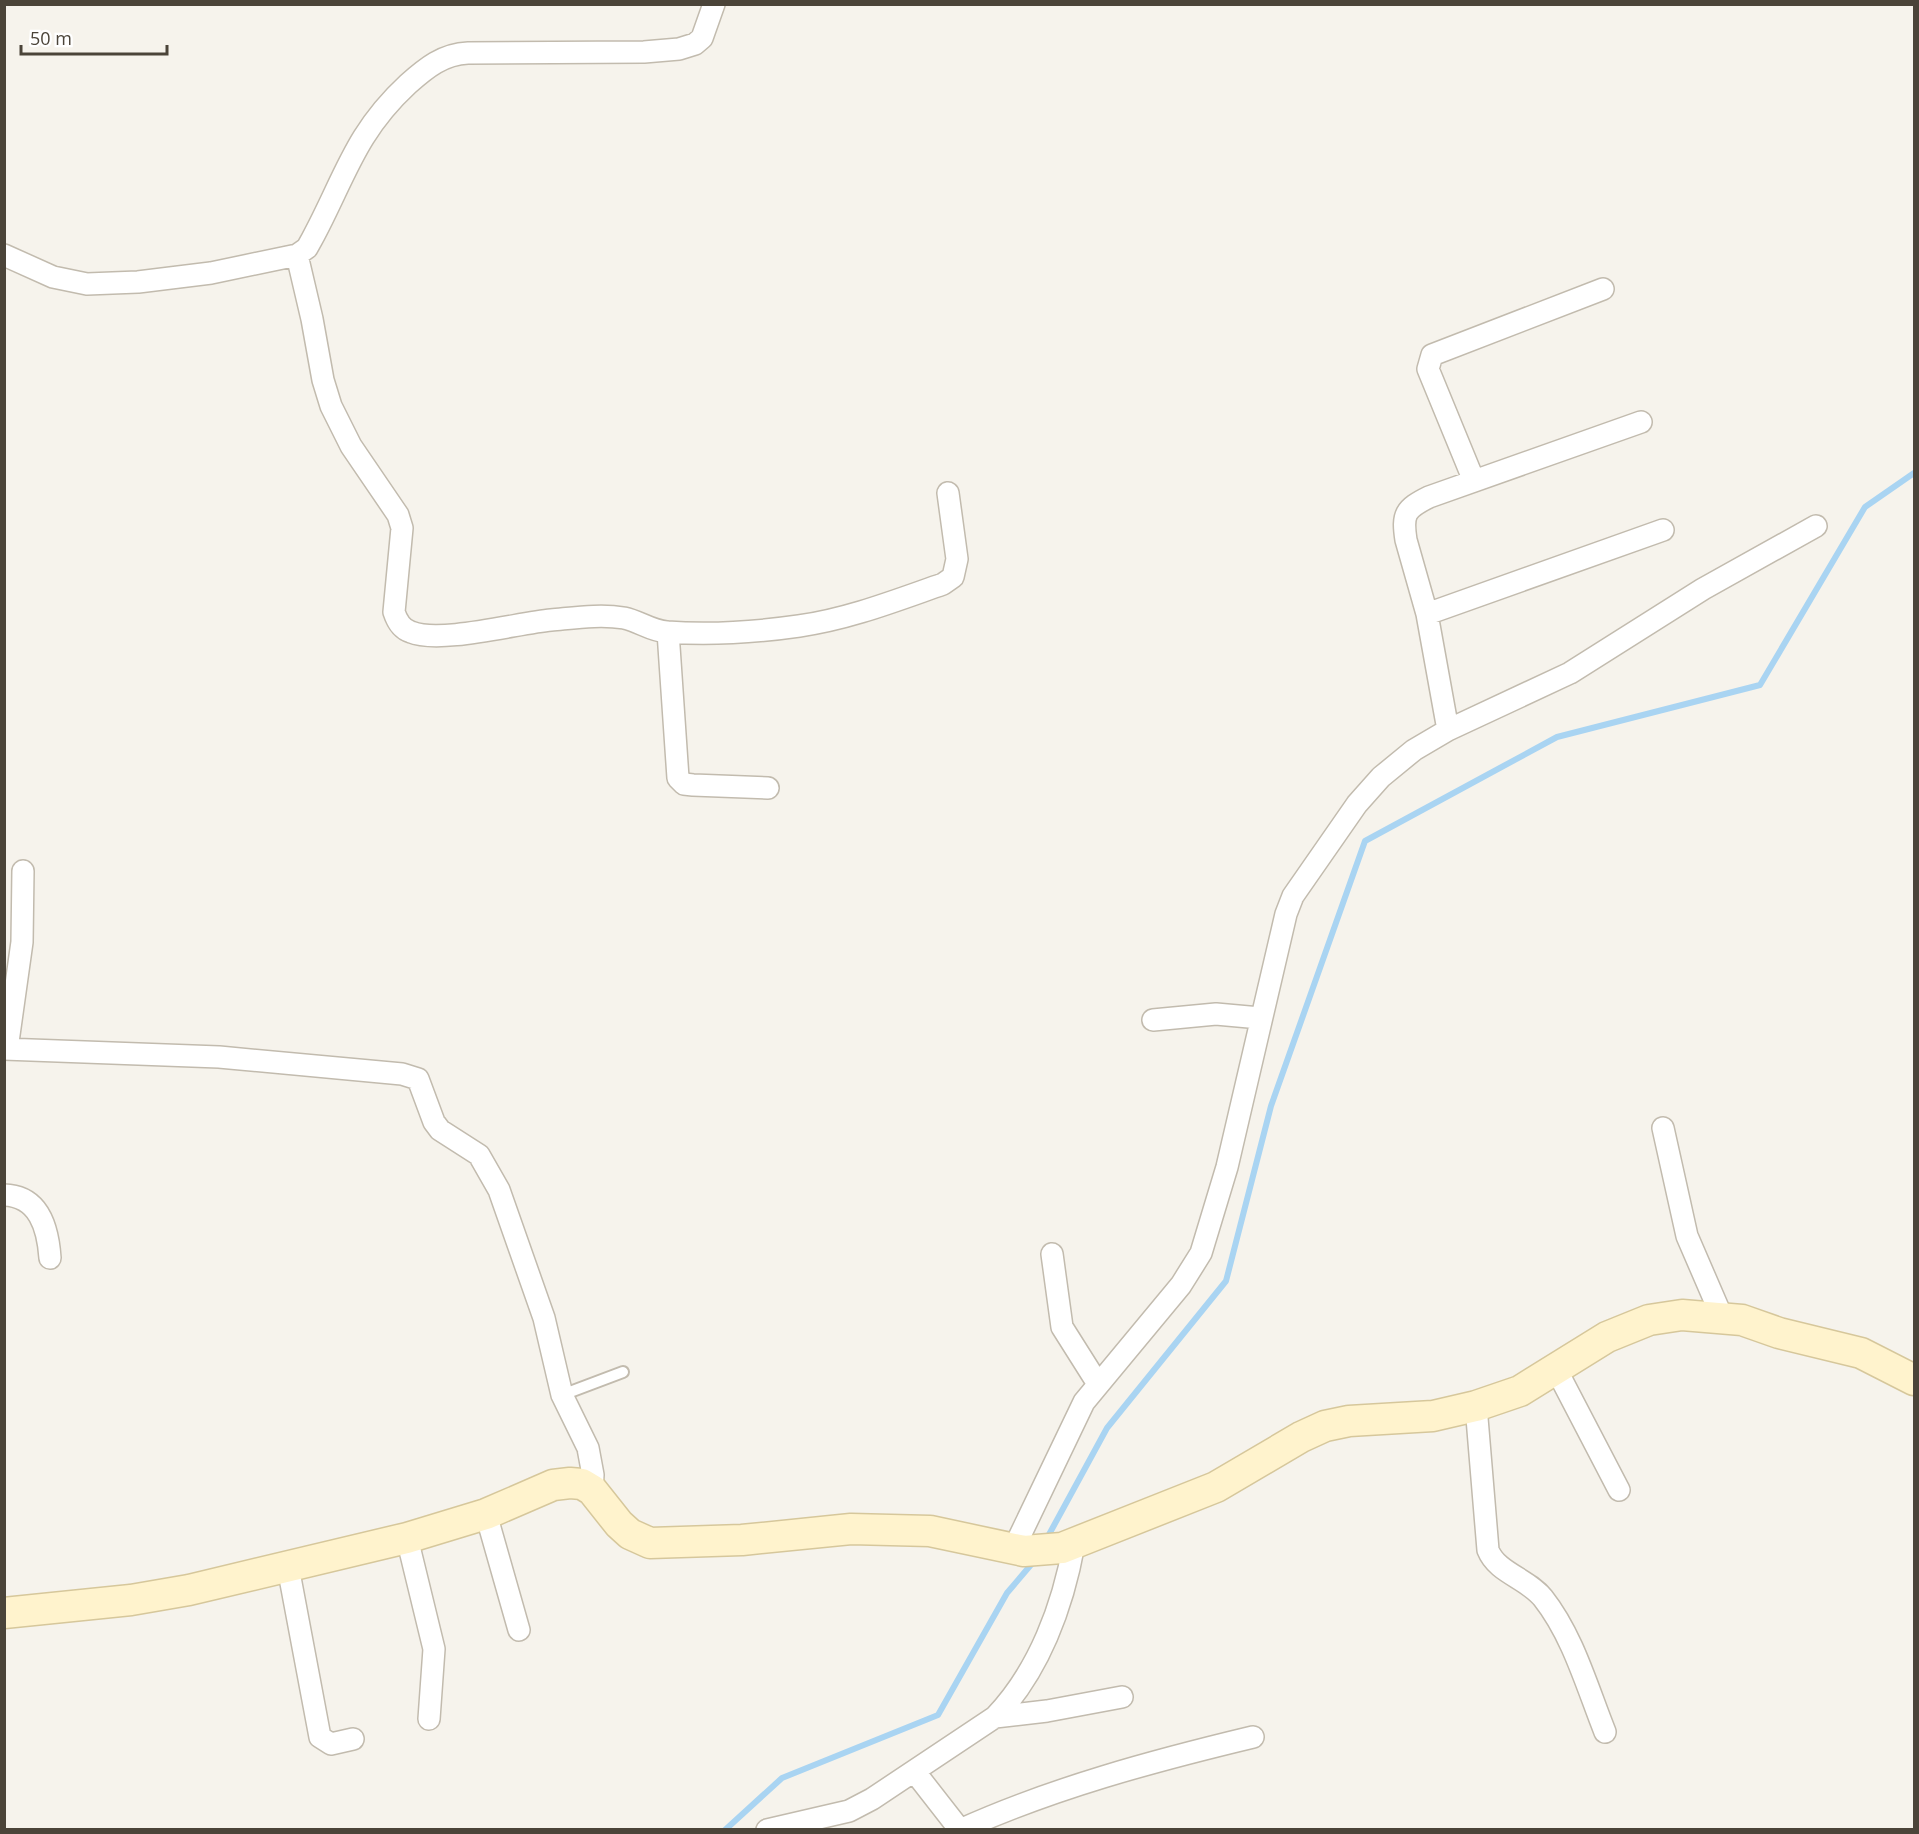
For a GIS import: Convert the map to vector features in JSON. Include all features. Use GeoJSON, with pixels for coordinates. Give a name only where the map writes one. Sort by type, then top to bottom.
{"type":"FeatureCollection","features":[{"type":"Feature","properties":{"kind":"street"},"geometry":{"type":"LineString","coordinates":[[4,255],[53,278],[87,284],[138,282],[211,273],[297,255],[308,248],[343,171],[377,116],[430,66],[445,57],[468,53],[644,52],[679,49],[695,44],[702,38],[714,4]]}},
{"type":"Feature","properties":{"kind":"street"},"geometry":{"type":"LineString","coordinates":[[297,255],[323,380],[331,406],[351,446],[398,515],[402,528],[393,599],[394,612],[405,629],[432,635],[495,630],[549,620],[610,616],[668,632],[751,631],[800,626],[838,618],[944,584],[953,577],[957,559],[948,493]]}},
{"type":"Feature","properties":{"kind":"street"},"geometry":{"type":"LineString","coordinates":[[1473,482],[1428,369],[1432,355],[1603,289]]}},
{"type":"Feature","properties":{"kind":"street"},"geometry":{"type":"LineString","coordinates":[[1448,730],[1426,614],[1406,540],[1404,528],[1407,512],[1411,506],[1429,497],[1641,422]]}},
{"type":"Feature","properties":{"kind":"street"},"geometry":{"type":"LineString","coordinates":[[1019,1549],[1067,1432],[1084,1402],[1175,1293],[1201,1253],[1227,1167],[1280,934],[1293,896],[1356,804],[1381,777],[1414,750],[1448,730],[1570,673],[1694,594],[1816,526]]}},
{"type":"Feature","properties":{"kind":"street"},"geometry":{"type":"LineString","coordinates":[[1426,614],[1663,530]]}},
{"type":"Feature","properties":{"kind":"street"},"geometry":{"type":"LineString","coordinates":[[668,632],[678,778],[684,784],[768,788]]}},
{"type":"Feature","properties":{"kind":"street"},"geometry":{"type":"LineString","coordinates":[[23,871],[22,942],[6,1049],[219,1057],[402,1074],[418,1079],[434,1122],[440,1130],[479,1155],[499,1190],[544,1318],[562,1395],[588,1449],[593,1475],[592,1490]]}},
{"type":"Feature","properties":{"kind":"street"},"geometry":{"type":"LineString","coordinates":[[1153,1020],[1216,1014],[1260,1018]]}},
{"type":"Feature","properties":{"kind":"street"},"geometry":{"type":"LineString","coordinates":[[1663,1128],[1688,1236],[1722,1317]]}},
{"type":"Feature","properties":{"kind":"street"},"geometry":{"type":"LineString","coordinates":[[4,1195],[21,1198],[35,1208],[47,1230],[50,1258]]}},
{"type":"Feature","properties":{"kind":"street"},"geometry":{"type":"LineString","coordinates":[[1052,1254],[1062,1327],[1098,1384]]}},
{"type":"Feature","properties":{"kind":"street"},"geometry":{"type":"LineString","coordinates":[[4,1613],[131,1600],[189,1590],[407,1538],[486,1514],[553,1485],[570,1483],[592,1490],[625,1529],[650,1543],[742,1540],[851,1529],[930,1532],[1019,1549],[1068,1546],[1143,1514],[1162,1510],[1216,1487],[1301,1437],[1325,1426],[1348,1421],[1433,1416],[1476,1406],[1520,1391],[1607,1337],[1649,1320],[1682,1315],[1742,1320],[1779,1333],[1861,1353],[1914,1380]]}},
{"type":"Feature","properties":{"kind":"street"},"geometry":{"type":"LineString","coordinates":[[1556,1369],[1619,1490]]}},
{"type":"Feature","properties":{"kind":"street"},"geometry":{"type":"LineString","coordinates":[[1476,1406],[1484,1480],[1486,1543],[1490,1556],[1498,1565],[1535,1589],[1553,1612],[1566,1634],[1605,1732]]}},
{"type":"Feature","properties":{"kind":"street"},"geometry":{"type":"LineString","coordinates":[[486,1514],[519,1630]]}},
{"type":"Feature","properties":{"kind":"street"},"geometry":{"type":"LineString","coordinates":[[407,1538],[434,1649],[429,1719]]}},
{"type":"Feature","properties":{"kind":"street"},"geometry":{"type":"LineString","coordinates":[[767,1830],[831,1822],[872,1799],[995,1716],[1009,1701],[1044,1642],[1059,1604],[1068,1546]]}},
{"type":"Feature","properties":{"kind":"street"},"geometry":{"type":"LineString","coordinates":[[288,1567],[320,1737],[331,1744],[353,1739]]}},
{"type":"Feature","properties":{"kind":"street"},"geometry":{"type":"LineString","coordinates":[[995,1716],[1038,1712],[1122,1697]]}},
{"type":"Feature","properties":{"kind":"street"},"geometry":{"type":"LineString","coordinates":[[914,1771],[960,1830],[1010,1807],[1167,1758],[1253,1737]]}},
{"type":"Feature","properties":{"kind":"lane"},"geometry":{"type":"LineString","coordinates":[[562,1395],[623,1372]]}},
{"type":"Feature","properties":{"kind":"waterway"},"geometry":{"type":"LineString","coordinates":[[1046,1540],[1107,1428],[1226,1281],[1271,1106],[1365,841],[1557,737],[1760,685],[1865,507],[1914,473]]}},
{"type":"Feature","properties":{"kind":"waterway"},"geometry":{"type":"LineString","coordinates":[[725,1830],[782,1778],[938,1715],[1007,1593],[1035,1560]]}}]}
